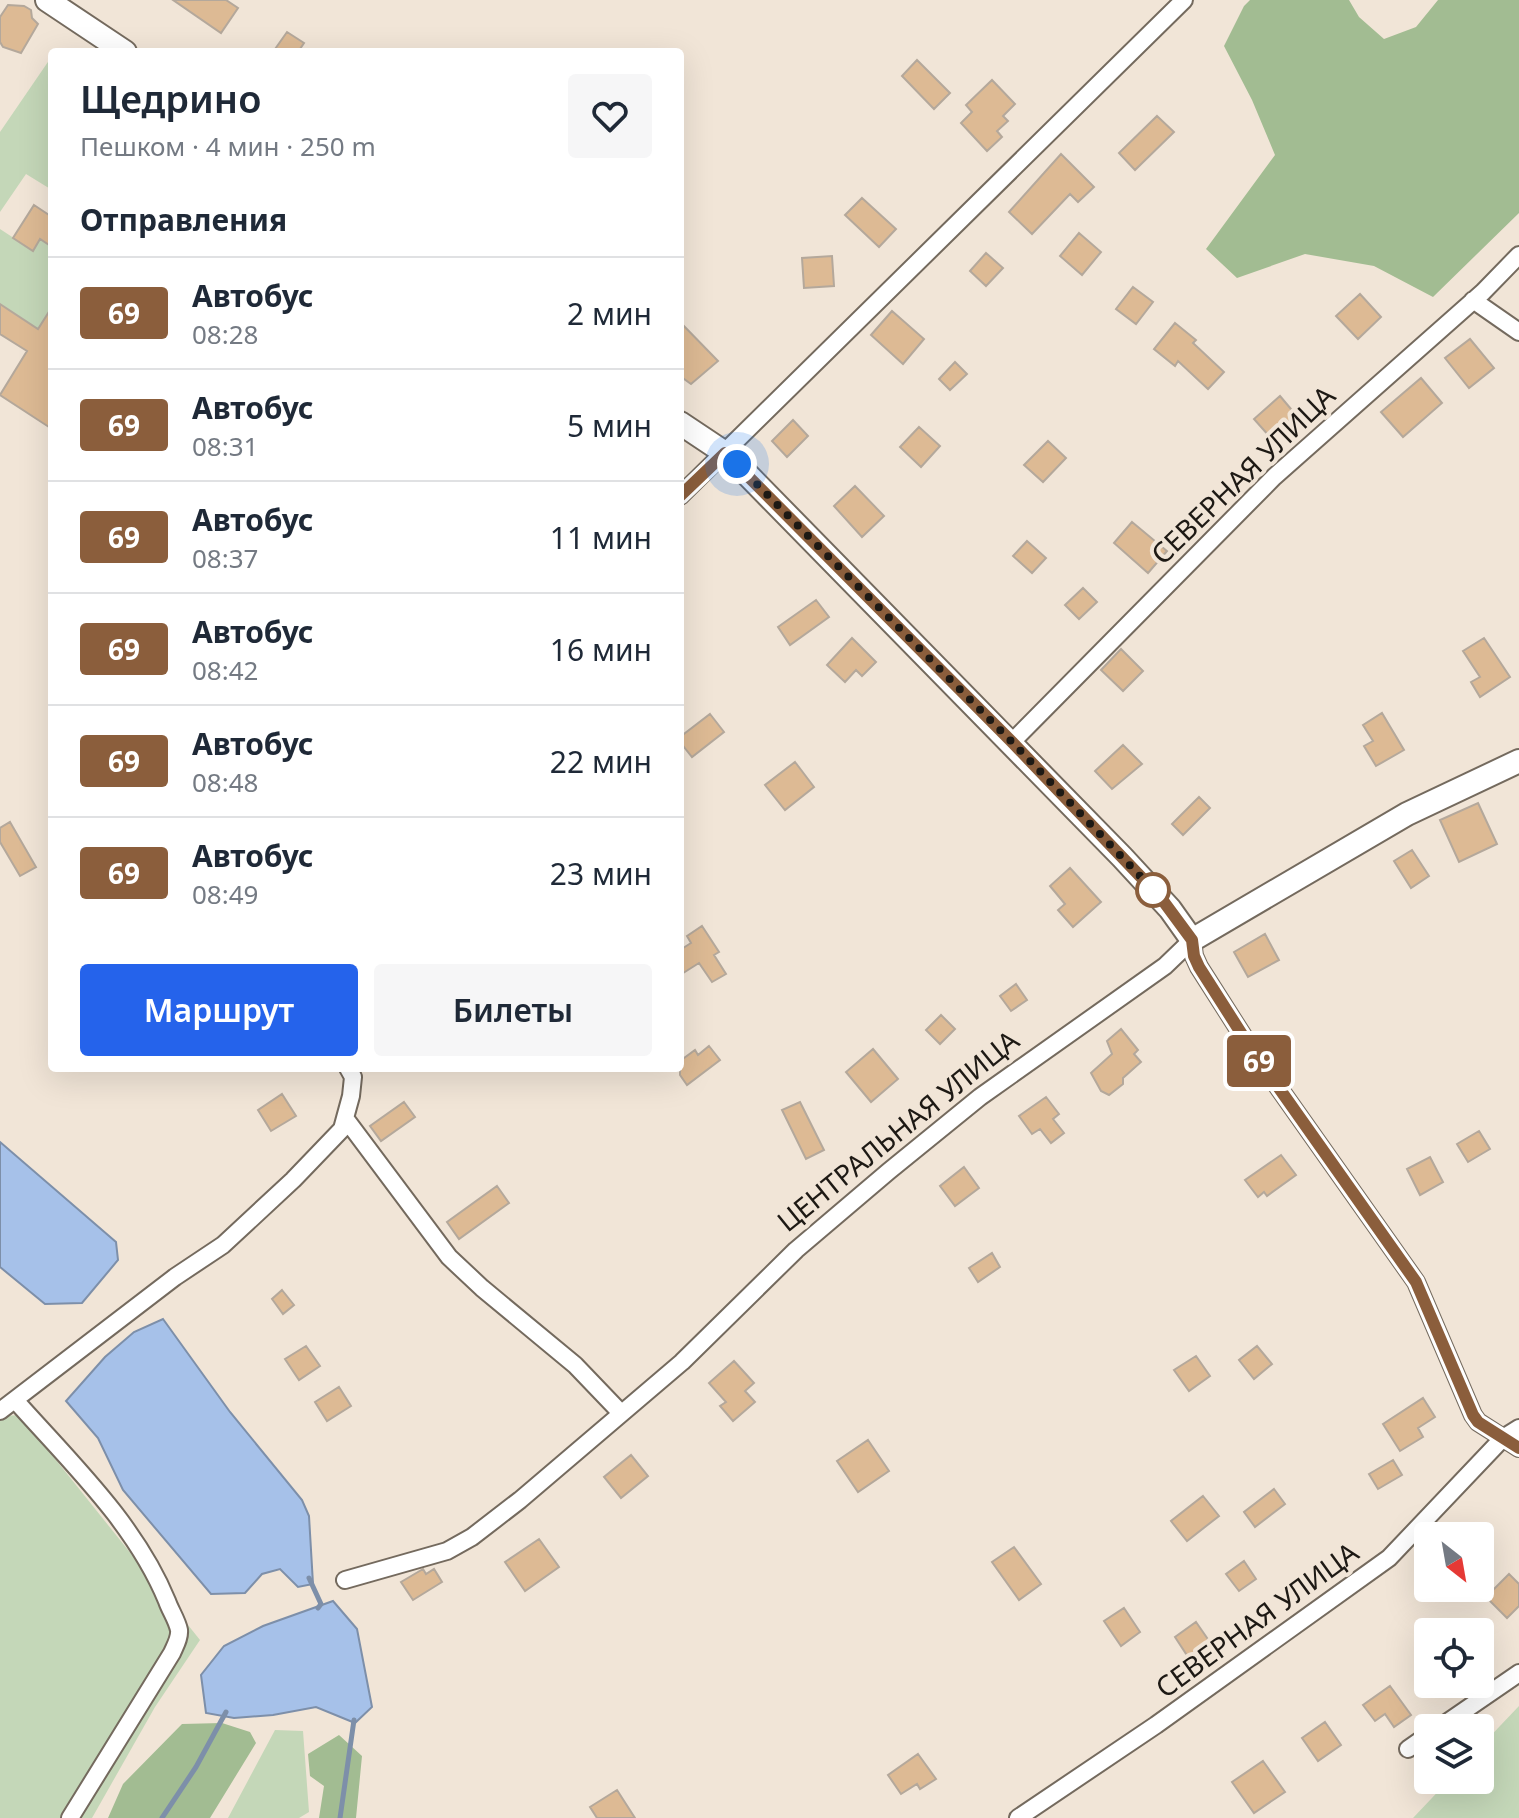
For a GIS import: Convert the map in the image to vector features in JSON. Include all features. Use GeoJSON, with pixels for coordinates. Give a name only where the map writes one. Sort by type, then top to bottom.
{"type":"FeatureCollection","features":[{"type":"Feature","properties":{"kind":"street"},"geometry":{"type":"LineString","coordinates":[[47,0],[119,48]]}},
{"type":"Feature","properties":{"kind":"street"},"geometry":{"type":"LineString","coordinates":[[684,492],[1184,0]]}},
{"type":"Feature","properties":{"kind":"street","name":"СЕВЕРНАЯ УЛИЦА"},"geometry":{"type":"LineString","coordinates":[[1012,742],[1274,477],[1473,300],[1519,255]]}},
{"type":"Feature","properties":{"kind":"street"},"geometry":{"type":"LineString","coordinates":[[1473,300],[1519,332]]}},
{"type":"Feature","properties":{"kind":"street"},"geometry":{"type":"LineString","coordinates":[[684,426],[725,453],[1012,742],[1161,898],[1192,940],[1199,967],[1250,1047],[1416,1282],[1473,1415],[1478,1422],[1519,1448]]}},
{"type":"Feature","properties":{"kind":"street","name":"ЦЕНТРАЛЬНАЯ УЛИЦА"},"geometry":{"type":"LineString","coordinates":[[345,1580],[447,1551],[472,1537],[682,1362],[796,1250],[889,1171],[980,1097],[1165,966],[1192,940],[1407,814],[1519,761]]}},
{"type":"Feature","properties":{"kind":"street"},"geometry":{"type":"LineString","coordinates":[[0,1411],[175,1277],[223,1245],[293,1180],[342,1129],[353,1077],[350,1072]]}},
{"type":"Feature","properties":{"kind":"street"},"geometry":{"type":"LineString","coordinates":[[345,1118],[449,1257],[575,1365],[621,1413]]}},
{"type":"Feature","properties":{"kind":"street"},"geometry":{"type":"LineString","coordinates":[[15,1400],[99,1493],[118,1519],[158,1581],[179,1630],[172,1653],[70,1818]]}},
{"type":"Feature","properties":{"kind":"street","name":"СЕВЕРНАЯ УЛИЦА"},"geometry":{"type":"LineString","coordinates":[[1018,1818],[1156,1725],[1389,1558],[1503,1438],[1519,1428]]}},
{"type":"Feature","properties":{"kind":"street"},"geometry":{"type":"LineString","coordinates":[[1459,1714],[1519,1673]]}},
{"type":"Feature","properties":{"kind":"street"},"geometry":{"type":"LineString","coordinates":[[1408,1749],[1414,1745]]}},
{"type":"Feature","properties":{"kind":"green space"},"geometry":{"type":"Polygon","coordinates":[[[1250,0],[1349,0],[1359,17],[1384,39],[1416,27],[1438,0],[1519,0],[1519,213],[1433,297],[1374,266],[1305,254],[1237,278],[1206,249],[1275,155],[1252,100],[1224,46],[1250,0]]]}},
{"type":"Feature","properties":{"kind":"green space"},"geometry":{"type":"Polygon","coordinates":[[[48,62],[48,188],[26,174],[0,212],[0,132],[48,62]]]}},
{"type":"Feature","properties":{"kind":"green space"},"geometry":{"type":"Polygon","coordinates":[[[0,229],[32,250],[40,239],[48,244],[48,313],[38,329],[0,304],[0,229]]]}},
{"type":"Feature","properties":{"kind":"green space"},"geometry":{"type":"Polygon","coordinates":[[[20,1415],[200,1640],[155,1707],[92,1818],[0,1818],[0,1420],[4,1416],[20,1415]]]}},
{"type":"Feature","properties":{"kind":"green space"},"geometry":{"type":"Polygon","coordinates":[[[1519,1706],[1519,1818],[1413,1818],[1436,1794],[1494,1794],[1494,1732],[1519,1706]]]}},
{"type":"Feature","properties":{"kind":"green space"},"geometry":{"type":"Polygon","coordinates":[[[222,1723],[250,1732],[256,1743],[210,1818],[108,1818],[123,1784],[182,1724],[222,1723]]]}},
{"type":"Feature","properties":{"kind":"green space"},"geometry":{"type":"Polygon","coordinates":[[[275,1730],[303,1731],[309,1812],[299,1818],[228,1818],[275,1730]]]}},
{"type":"Feature","properties":{"kind":"green space"},"geometry":{"type":"Polygon","coordinates":[[[339,1735],[362,1756],[356,1818],[319,1818],[324,1786],[310,1776],[308,1754],[339,1735]]]}},
{"type":"Feature","properties":{"kind":"water"},"geometry":{"type":"Polygon","coordinates":[[[0,1142],[116,1242],[118,1260],[82,1303],[45,1304],[0,1267],[0,1142]]]}},
{"type":"Feature","properties":{"kind":"water"},"geometry":{"type":"Polygon","coordinates":[[[163,1319],[230,1412],[302,1500],[309,1516],[313,1584],[298,1587],[280,1569],[262,1574],[245,1593],[211,1594],[123,1490],[98,1438],[66,1401],[105,1357],[134,1332],[163,1319]]]}},
{"type":"Feature","properties":{"kind":"water"},"geometry":{"type":"Polygon","coordinates":[[[333,1601],[357,1629],[372,1707],[355,1723],[316,1707],[234,1718],[206,1713],[201,1675],[224,1646],[263,1626],[333,1601]]]}},
{"type":"Feature","properties":{"kind":"building"},"geometry":{"type":"Polygon","coordinates":[[[173,0],[226,0],[238,8],[221,33],[173,0]]]}},
{"type":"Feature","properties":{"kind":"building"},"geometry":{"type":"Polygon","coordinates":[[[8,5],[24,6],[31,10],[32,18],[38,24],[21,53],[3,47],[0,42],[0,17],[8,5]]]}},
{"type":"Feature","properties":{"kind":"building"},"geometry":{"type":"Polygon","coordinates":[[[287,32],[304,43],[301,48],[276,48],[287,32]]]}},
{"type":"Feature","properties":{"kind":"building"},"geometry":{"type":"Polygon","coordinates":[[[917,60],[950,93],[934,109],[902,76],[917,60]]]}},
{"type":"Feature","properties":{"kind":"building"},"geometry":{"type":"Polygon","coordinates":[[[992,80],[1015,104],[1003,116],[1008,121],[997,131],[1002,137],[987,151],[961,123],[972,112],[966,105],[992,80]]]}},
{"type":"Feature","properties":{"kind":"building"},"geometry":{"type":"Polygon","coordinates":[[[1157,116],[1174,132],[1135,170],[1119,153],[1157,116]]]}},
{"type":"Feature","properties":{"kind":"building"},"geometry":{"type":"Polygon","coordinates":[[[1061,154],[1094,187],[1078,202],[1070,194],[1032,234],[1009,212],[1061,154]]]}},
{"type":"Feature","properties":{"kind":"building"},"geometry":{"type":"Polygon","coordinates":[[[862,198],[896,229],[879,247],[845,215],[862,198]]]}},
{"type":"Feature","properties":{"kind":"building"},"geometry":{"type":"Polygon","coordinates":[[[34,205],[48,214],[48,244],[40,239],[33,251],[13,238],[34,205]]]}},
{"type":"Feature","properties":{"kind":"building"},"geometry":{"type":"Polygon","coordinates":[[[1079,233],[1101,252],[1082,275],[1060,256],[1079,233]]]}},
{"type":"Feature","properties":{"kind":"building"},"geometry":{"type":"Polygon","coordinates":[[[986,253],[1003,268],[986,286],[970,271],[986,253]]]}},
{"type":"Feature","properties":{"kind":"building"},"geometry":{"type":"Polygon","coordinates":[[[832,256],[834,286],[804,288],[802,258],[832,256]]]}},
{"type":"Feature","properties":{"kind":"building"},"geometry":{"type":"Polygon","coordinates":[[[1133,287],[1153,302],[1136,324],[1116,309],[1133,287]]]}},
{"type":"Feature","properties":{"kind":"building"},"geometry":{"type":"Polygon","coordinates":[[[1360,294],[1381,317],[1358,339],[1336,316],[1360,294]]]}},
{"type":"Feature","properties":{"kind":"building"},"geometry":{"type":"Polygon","coordinates":[[[0,304],[38,329],[48,313],[48,426],[0,395],[27,351],[0,334],[0,304]]]}},
{"type":"Feature","properties":{"kind":"building"},"geometry":{"type":"Polygon","coordinates":[[[892,311],[924,339],[903,364],[871,335],[892,311]]]}},
{"type":"Feature","properties":{"kind":"building"},"geometry":{"type":"Polygon","coordinates":[[[1175,323],[1196,340],[1193,343],[1224,372],[1208,389],[1178,361],[1175,366],[1154,349],[1175,323]]]}},
{"type":"Feature","properties":{"kind":"building"},"geometry":{"type":"Polygon","coordinates":[[[684,326],[718,361],[691,384],[684,379],[684,326]]]}},
{"type":"Feature","properties":{"kind":"building"},"geometry":{"type":"Polygon","coordinates":[[[1470,339],[1494,368],[1469,388],[1445,358],[1470,339]]]}},
{"type":"Feature","properties":{"kind":"building"},"geometry":{"type":"Polygon","coordinates":[[[955,362],[967,374],[950,390],[939,379],[955,362]]]}},
{"type":"Feature","properties":{"kind":"building"},"geometry":{"type":"Polygon","coordinates":[[[1421,378],[1442,403],[1403,437],[1381,412],[1421,378]]]}},
{"type":"Feature","properties":{"kind":"building"},"geometry":{"type":"Polygon","coordinates":[[[1280,396],[1296,415],[1270,437],[1254,419],[1280,396]]]}},
{"type":"Feature","properties":{"kind":"building"},"geometry":{"type":"Polygon","coordinates":[[[793,420],[808,436],[787,457],[772,441],[793,420]]]}},
{"type":"Feature","properties":{"kind":"building"},"geometry":{"type":"Polygon","coordinates":[[[919,427],[940,446],[921,467],[900,447],[919,427]]]}},
{"type":"Feature","properties":{"kind":"building"},"geometry":{"type":"Polygon","coordinates":[[[1048,441],[1066,458],[1043,482],[1024,465],[1048,441]]]}},
{"type":"Feature","properties":{"kind":"building"},"geometry":{"type":"Polygon","coordinates":[[[855,486],[884,516],[862,537],[834,506],[855,486]]]}},
{"type":"Feature","properties":{"kind":"building"},"geometry":{"type":"Polygon","coordinates":[[[1132,522],[1167,551],[1148,573],[1114,543],[1132,522]]]}},
{"type":"Feature","properties":{"kind":"building"},"geometry":{"type":"Polygon","coordinates":[[[1027,541],[1046,558],[1032,573],[1013,556],[1027,541]]]}},
{"type":"Feature","properties":{"kind":"building"},"geometry":{"type":"Polygon","coordinates":[[[1083,588],[1097,602],[1079,619],[1065,605],[1083,588]]]}},
{"type":"Feature","properties":{"kind":"building"},"geometry":{"type":"Polygon","coordinates":[[[816,600],[829,617],[790,645],[778,627],[816,600]]]}},
{"type":"Feature","properties":{"kind":"building"},"geometry":{"type":"Polygon","coordinates":[[[852,638],[876,662],[862,676],[856,670],[845,682],[827,665],[852,638]]]}},
{"type":"Feature","properties":{"kind":"building"},"geometry":{"type":"Polygon","coordinates":[[[1484,638],[1510,677],[1480,697],[1471,682],[1480,677],[1463,651],[1484,638]]]}},
{"type":"Feature","properties":{"kind":"building"},"geometry":{"type":"Polygon","coordinates":[[[1121,649],[1143,671],[1123,691],[1101,670],[1121,649]]]}},
{"type":"Feature","properties":{"kind":"building"},"geometry":{"type":"Polygon","coordinates":[[[1382,713],[1404,750],[1376,766],[1364,746],[1373,741],[1363,725],[1382,713]]]}},
{"type":"Feature","properties":{"kind":"building"},"geometry":{"type":"Polygon","coordinates":[[[710,714],[724,732],[692,757],[684,747],[684,734],[710,714]]]}},
{"type":"Feature","properties":{"kind":"building"},"geometry":{"type":"Polygon","coordinates":[[[1123,745],[1142,764],[1112,789],[1095,771],[1123,745]]]}},
{"type":"Feature","properties":{"kind":"building"},"geometry":{"type":"Polygon","coordinates":[[[795,762],[814,787],[785,810],[765,785],[795,762]]]}},
{"type":"Feature","properties":{"kind":"building"},"geometry":{"type":"Polygon","coordinates":[[[1199,797],[1210,808],[1183,835],[1172,824],[1199,797]]]}},
{"type":"Feature","properties":{"kind":"building"},"geometry":{"type":"Polygon","coordinates":[[[1478,803],[1497,844],[1459,862],[1440,820],[1478,803]]]}},
{"type":"Feature","properties":{"kind":"building"},"geometry":{"type":"Polygon","coordinates":[[[10,822],[36,867],[20,876],[0,842],[0,828],[10,822]]]}},
{"type":"Feature","properties":{"kind":"building"},"geometry":{"type":"Polygon","coordinates":[[[1412,850],[1429,876],[1411,888],[1394,861],[1412,850]]]}},
{"type":"Feature","properties":{"kind":"building"},"geometry":{"type":"Polygon","coordinates":[[[1070,868],[1101,902],[1073,927],[1058,910],[1065,904],[1050,886],[1070,868]]]}},
{"type":"Feature","properties":{"kind":"building"},"geometry":{"type":"Polygon","coordinates":[[[702,926],[719,952],[714,955],[726,974],[712,982],[699,963],[684,972],[684,947],[691,943],[687,936],[702,926]]]}},
{"type":"Feature","properties":{"kind":"building"},"geometry":{"type":"Polygon","coordinates":[[[1265,934],[1279,960],[1248,977],[1234,952],[1265,934]]]}},
{"type":"Feature","properties":{"kind":"building"},"geometry":{"type":"Polygon","coordinates":[[[1016,984],[1027,1000],[1011,1011],[1000,996],[1016,984]]]}},
{"type":"Feature","properties":{"kind":"building"},"geometry":{"type":"Polygon","coordinates":[[[941,1015],[955,1029],[940,1044],[926,1030],[941,1015]]]}},
{"type":"Feature","properties":{"kind":"building"},"geometry":{"type":"Polygon","coordinates":[[[1121,1029],[1138,1050],[1134,1054],[1141,1062],[1109,1095],[1101,1091],[1091,1073],[1112,1054],[1107,1041],[1121,1029]]]}},
{"type":"Feature","properties":{"kind":"building"},"geometry":{"type":"Polygon","coordinates":[[[709,1046],[720,1060],[687,1085],[680,1075],[684,1072],[684,1058],[695,1050],[698,1055],[709,1046]]]}},
{"type":"Feature","properties":{"kind":"building"},"geometry":{"type":"Polygon","coordinates":[[[873,1049],[898,1079],[871,1102],[846,1072],[873,1049]]]}},
{"type":"Feature","properties":{"kind":"building"},"geometry":{"type":"Polygon","coordinates":[[[282,1094],[296,1116],[271,1131],[258,1110],[282,1094]]]}},
{"type":"Feature","properties":{"kind":"building"},"geometry":{"type":"Polygon","coordinates":[[[1046,1097],[1059,1114],[1053,1119],[1064,1133],[1051,1143],[1040,1129],[1032,1134],[1019,1116],[1046,1097]]]}},
{"type":"Feature","properties":{"kind":"building"},"geometry":{"type":"Polygon","coordinates":[[[404,1102],[415,1117],[381,1141],[370,1126],[404,1102]]]}},
{"type":"Feature","properties":{"kind":"building"},"geometry":{"type":"Polygon","coordinates":[[[800,1102],[824,1150],[806,1159],[782,1110],[800,1102]]]}},
{"type":"Feature","properties":{"kind":"building"},"geometry":{"type":"Polygon","coordinates":[[[1479,1131],[1490,1149],[1468,1162],[1457,1144],[1479,1131]]]}},
{"type":"Feature","properties":{"kind":"building"},"geometry":{"type":"Polygon","coordinates":[[[1281,1155],[1296,1175],[1267,1196],[1264,1192],[1258,1197],[1245,1180],[1281,1155]]]}},
{"type":"Feature","properties":{"kind":"building"},"geometry":{"type":"Polygon","coordinates":[[[1430,1157],[1443,1182],[1420,1195],[1407,1169],[1430,1157]]]}},
{"type":"Feature","properties":{"kind":"building"},"geometry":{"type":"Polygon","coordinates":[[[964,1167],[979,1188],[955,1206],[940,1186],[964,1167]]]}},
{"type":"Feature","properties":{"kind":"building"},"geometry":{"type":"Polygon","coordinates":[[[497,1186],[509,1203],[459,1239],[447,1222],[497,1186]]]}},
{"type":"Feature","properties":{"kind":"building"},"geometry":{"type":"Polygon","coordinates":[[[992,1253],[1000,1267],[978,1282],[969,1268],[992,1253]]]}},
{"type":"Feature","properties":{"kind":"building"},"geometry":{"type":"Polygon","coordinates":[[[282,1290],[294,1305],[283,1314],[272,1299],[282,1290]]]}},
{"type":"Feature","properties":{"kind":"building"},"geometry":{"type":"Polygon","coordinates":[[[306,1346],[320,1366],[299,1380],[285,1359],[306,1346]]]}},
{"type":"Feature","properties":{"kind":"building"},"geometry":{"type":"Polygon","coordinates":[[[1257,1346],[1272,1364],[1254,1379],[1239,1360],[1257,1346]]]}},
{"type":"Feature","properties":{"kind":"building"},"geometry":{"type":"Polygon","coordinates":[[[1196,1356],[1210,1376],[1189,1391],[1174,1370],[1196,1356]]]}},
{"type":"Feature","properties":{"kind":"building"},"geometry":{"type":"Polygon","coordinates":[[[734,1361],[754,1383],[745,1391],[755,1402],[733,1421],[720,1406],[726,1402],[709,1383],[734,1361]]]}},
{"type":"Feature","properties":{"kind":"building"},"geometry":{"type":"Polygon","coordinates":[[[339,1387],[351,1406],[327,1421],[315,1402],[339,1387]]]}},
{"type":"Feature","properties":{"kind":"building"},"geometry":{"type":"Polygon","coordinates":[[[1423,1398],[1435,1417],[1418,1428],[1423,1437],[1400,1451],[1383,1424],[1423,1398]]]}},
{"type":"Feature","properties":{"kind":"building"},"geometry":{"type":"Polygon","coordinates":[[[868,1440],[889,1471],[858,1492],[837,1461],[868,1440]]]}},
{"type":"Feature","properties":{"kind":"building"},"geometry":{"type":"Polygon","coordinates":[[[631,1455],[648,1476],[621,1498],[604,1477],[631,1455]]]}},
{"type":"Feature","properties":{"kind":"building"},"geometry":{"type":"Polygon","coordinates":[[[1393,1460],[1402,1475],[1378,1489],[1369,1474],[1393,1460]]]}},
{"type":"Feature","properties":{"kind":"building"},"geometry":{"type":"Polygon","coordinates":[[[1274,1489],[1285,1504],[1255,1527],[1244,1512],[1274,1489]]]}},
{"type":"Feature","properties":{"kind":"building"},"geometry":{"type":"Polygon","coordinates":[[[1203,1496],[1219,1516],[1187,1541],[1171,1521],[1203,1496]]]}},
{"type":"Feature","properties":{"kind":"building"},"geometry":{"type":"Polygon","coordinates":[[[539,1539],[559,1567],[525,1591],[505,1562],[539,1539]]]}},
{"type":"Feature","properties":{"kind":"building"},"geometry":{"type":"Polygon","coordinates":[[[1014,1547],[1041,1584],[1019,1600],[992,1562],[1014,1547]]]}},
{"type":"Feature","properties":{"kind":"building"},"geometry":{"type":"Polygon","coordinates":[[[1244,1561],[1256,1579],[1239,1591],[1226,1574],[1244,1561]]]}},
{"type":"Feature","properties":{"kind":"building"},"geometry":{"type":"Polygon","coordinates":[[[423,1569],[426,1574],[434,1569],[442,1582],[413,1600],[401,1582],[423,1569]]]}},
{"type":"Feature","properties":{"kind":"building"},"geometry":{"type":"Polygon","coordinates":[[[1509,1574],[1519,1584],[1519,1606],[1507,1618],[1491,1602],[1494,1602],[1494,1589],[1509,1574]]]}},
{"type":"Feature","properties":{"kind":"building"},"geometry":{"type":"Polygon","coordinates":[[[1124,1608],[1140,1632],[1121,1646],[1104,1621],[1124,1608]]]}},
{"type":"Feature","properties":{"kind":"building"},"geometry":{"type":"Polygon","coordinates":[[[1196,1622],[1214,1648],[1192,1663],[1175,1637],[1196,1622]]]}},
{"type":"Feature","properties":{"kind":"building"},"geometry":{"type":"Polygon","coordinates":[[[1390,1686],[1411,1715],[1394,1727],[1385,1714],[1375,1721],[1363,1705],[1390,1686]]]}},
{"type":"Feature","properties":{"kind":"building"},"geometry":{"type":"Polygon","coordinates":[[[1325,1722],[1341,1745],[1318,1761],[1302,1738],[1325,1722]]]}},
{"type":"Feature","properties":{"kind":"building"},"geometry":{"type":"Polygon","coordinates":[[[918,1754],[936,1779],[920,1789],[917,1784],[901,1794],[888,1775],[918,1754]]]}},
{"type":"Feature","properties":{"kind":"building"},"geometry":{"type":"Polygon","coordinates":[[[1263,1761],[1285,1792],[1254,1813],[1232,1782],[1263,1761]]]}},
{"type":"Feature","properties":{"kind":"building"},"geometry":{"type":"Polygon","coordinates":[[[617,1790],[635,1818],[597,1818],[590,1807],[617,1790]]]}},
{"type":"Feature","properties":{"kind":"waterway"},"geometry":{"type":"LineString","coordinates":[[309,1578],[321,1604],[318,1608]]}},
{"type":"Feature","properties":{"kind":"waterway"},"geometry":{"type":"LineString","coordinates":[[162,1818],[196,1767],[226,1712]]}},
{"type":"Feature","properties":{"kind":"waterway"},"geometry":{"type":"LineString","coordinates":[[340,1818],[354,1720]]}},
{"type":"Feature","properties":{"kind":"bus line","name":"69"},"geometry":{"type":"LineString","coordinates":[[684,492],[725,453],[1012,742],[1161,898],[1192,940],[1199,967],[1250,1047],[1416,1282],[1473,1415],[1478,1422],[1519,1448]]}},
{"type":"Feature","properties":{"kind":"route"},"geometry":{"type":"LineString","coordinates":[[737,464],[1012,742],[1161,898],[1153,890]]}}]}
